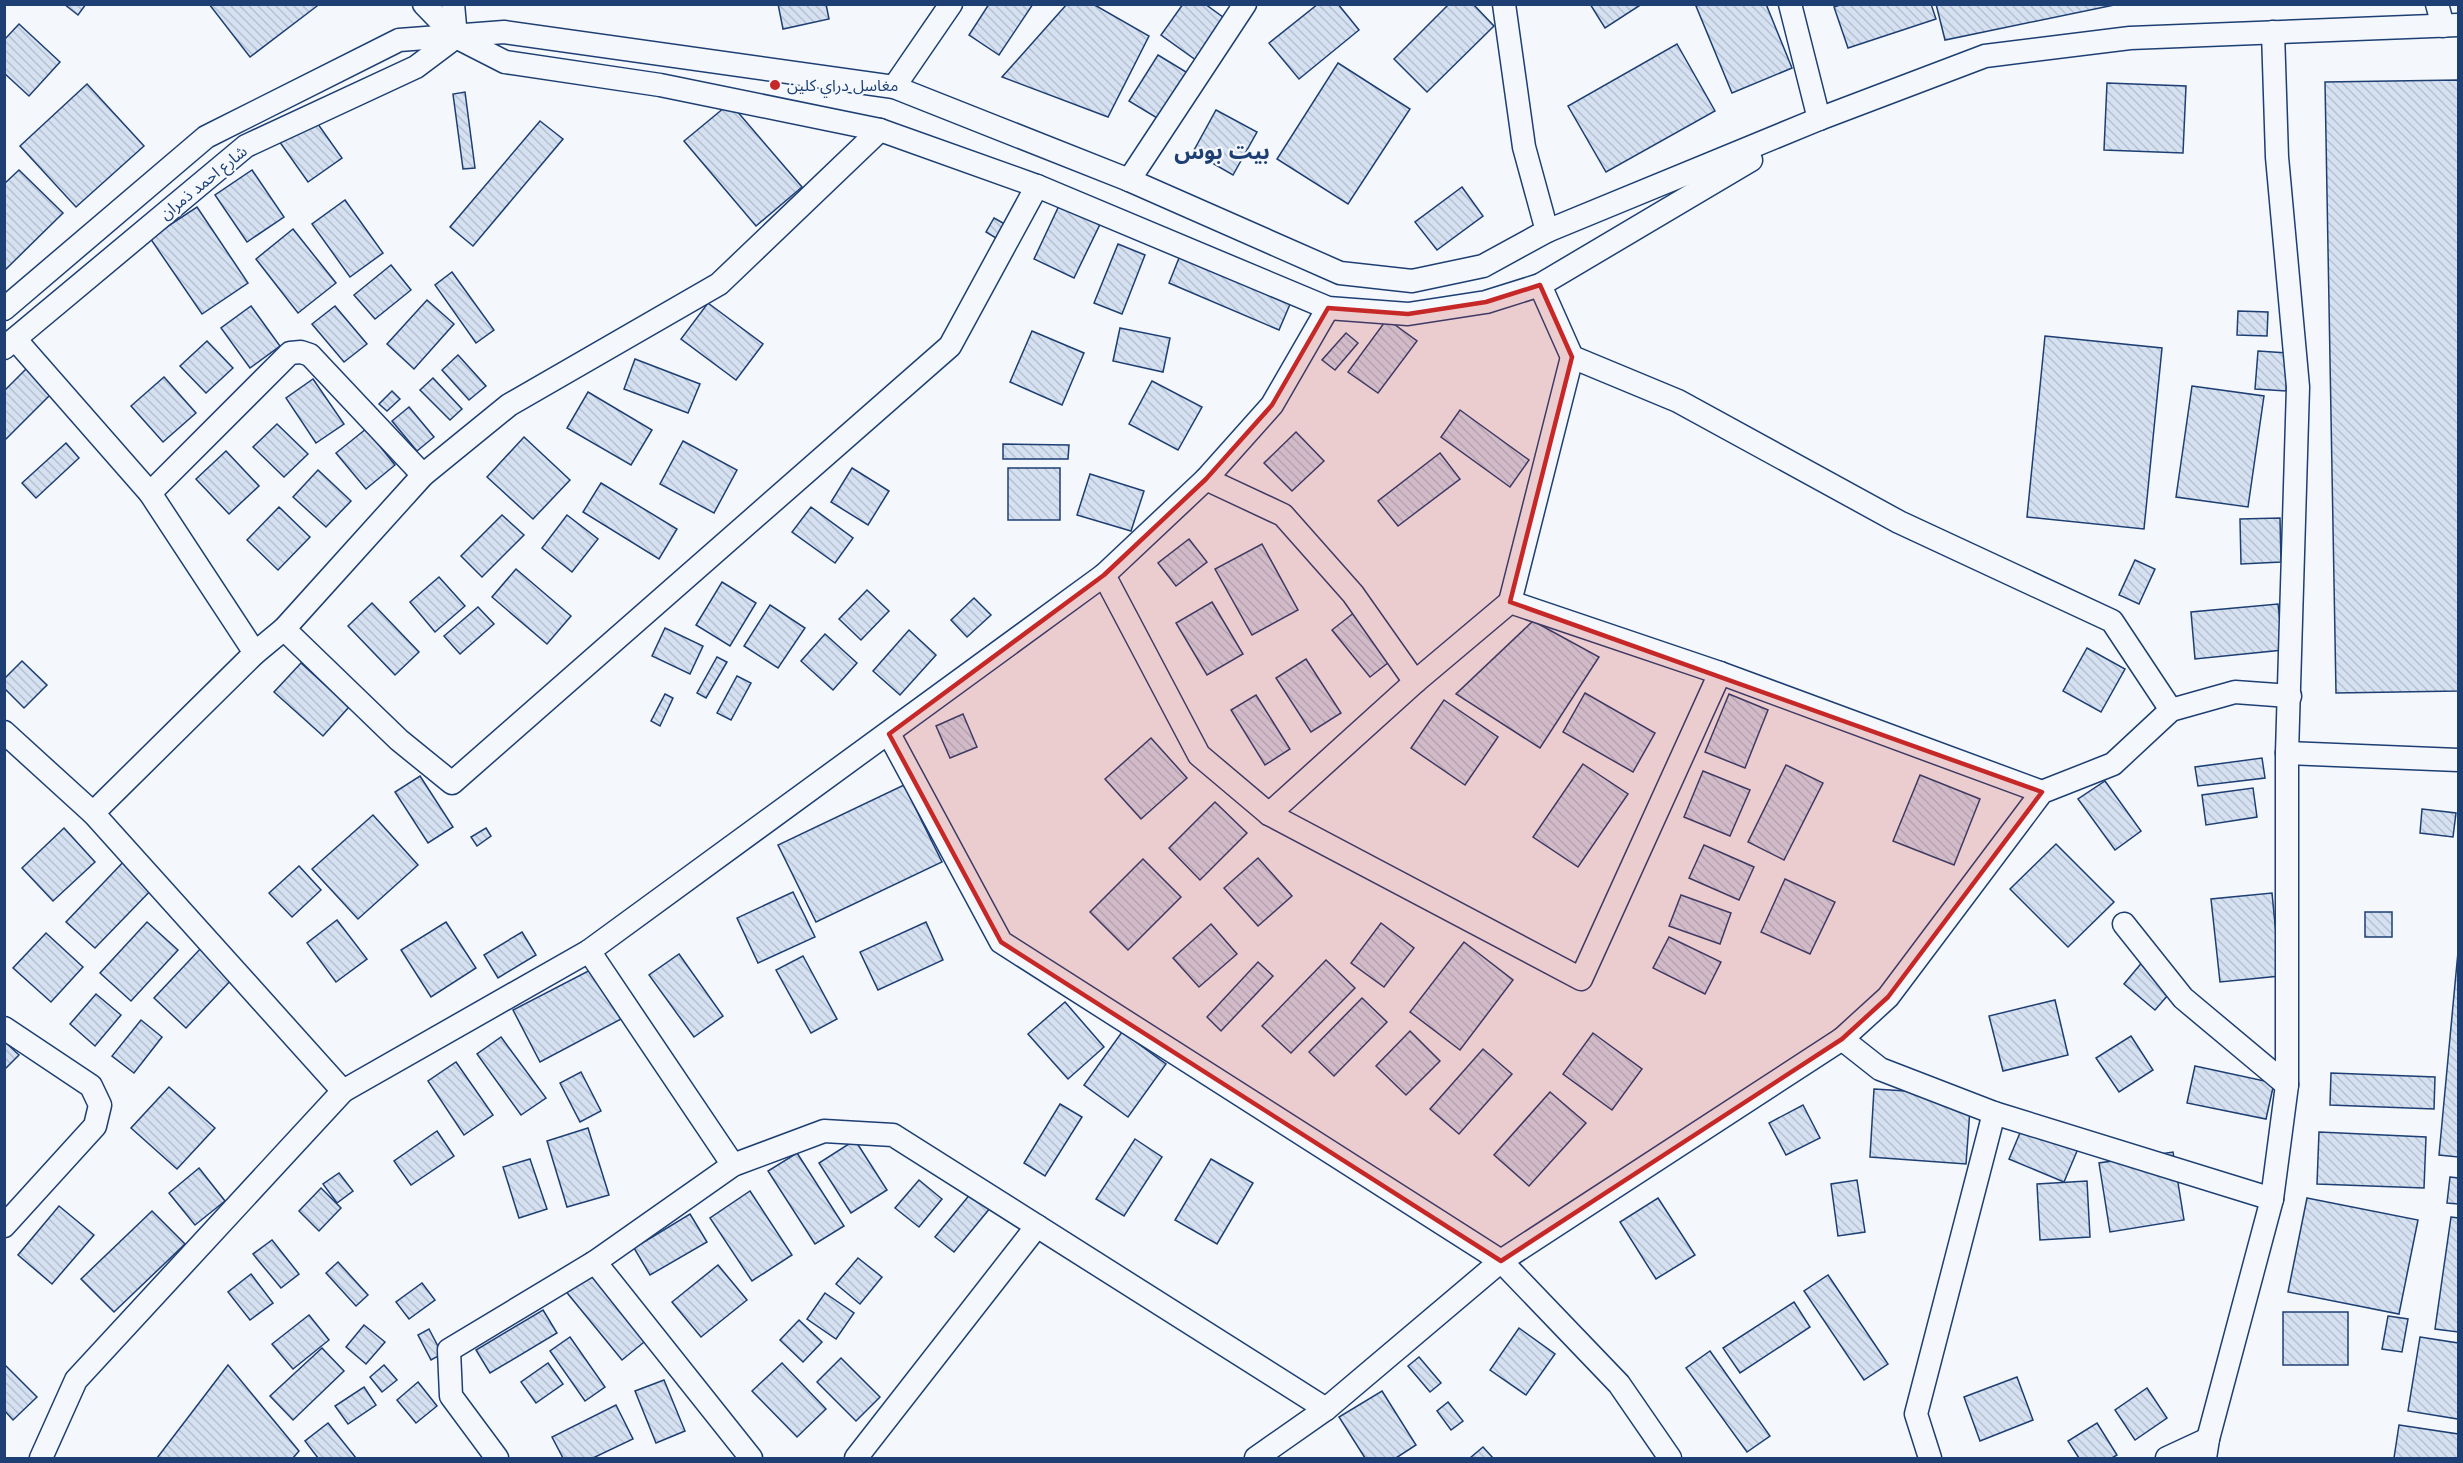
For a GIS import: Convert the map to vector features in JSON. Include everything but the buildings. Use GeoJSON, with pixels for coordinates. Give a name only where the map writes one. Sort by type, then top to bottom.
{"type":"FeatureCollection","features":[{"type":"Feature","properties":{"kind":"street"},"geometry":{"type":"LineString","coordinates":[[424,4],[456,37],[506,62],[660,85],[880,130],[1037,186],[1328,308],[1408,314],[1486,302],[1540,285],[1819,119]]}},
{"type":"Feature","properties":{"kind":"street"},"geometry":{"type":"LineString","coordinates":[[453,4],[456,37]]}},
{"type":"Feature","properties":{"kind":"street"},"geometry":{"type":"LineString","coordinates":[[894,87],[951,4]]}},
{"type":"Feature","properties":{"kind":"street"},"geometry":{"type":"LineString","coordinates":[[1504,4],[1524,147],[1547,231]]}},
{"type":"Feature","properties":{"kind":"street"},"geometry":{"type":"LineString","coordinates":[[1790,4],[1819,119]]}},
{"type":"Feature","properties":{"kind":"street"},"geometry":{"type":"LineString","coordinates":[[1129,180],[1235,8]]}},
{"type":"Feature","properties":{"kind":"street"},"geometry":{"type":"LineString","coordinates":[[456,37],[504,32],[894,87],[1129,180],[1340,273],[1412,281],[1483,266],[1547,231],[1819,119],[1985,56],[2130,38],[2273,32],[2446,18]]}},
{"type":"Feature","properties":{"kind":"street"},"geometry":{"type":"LineString","coordinates":[[2167,1458],[2207,1449],[2272,1199],[2286,1085],[2287,753],[2298,387],[2277,157],[2273,32]]}},
{"type":"Feature","properties":{"kind":"street","name":"شارع احمد ذمران"},"geometry":{"type":"LineString","coordinates":[[4,309],[206,137],[399,40],[456,37]]}},
{"type":"Feature","properties":{"kind":"street","name":"شارع احمد ذمران"},"geometry":{"type":"LineString","coordinates":[[10,344],[246,146],[416,67],[456,37]]}},
{"type":"Feature","properties":{"kind":"street"},"geometry":{"type":"LineString","coordinates":[[93,813],[255,653],[284,629],[423,475],[509,405],[719,284],[880,130]]}},
{"type":"Feature","properties":{"kind":"street"},"geometry":{"type":"LineString","coordinates":[[284,629],[399,740],[452,783],[950,346],[1037,186]]}},
{"type":"Feature","properties":{"kind":"street"},"geometry":{"type":"LineString","coordinates":[[1269,814],[1415,682],[1510,602],[1572,357],[1540,285]]}},
{"type":"Feature","properties":{"kind":"street"},"geometry":{"type":"LineString","coordinates":[[41,1458],[76,1380],[343,1090],[589,951],[1104,575],[1206,479],[1272,405],[1328,308]]}},
{"type":"Feature","properties":{"kind":"street"},"geometry":{"type":"LineString","coordinates":[[10,344],[150,493],[255,653]]}},
{"type":"Feature","properties":{"kind":"street"},"geometry":{"type":"LineString","coordinates":[[150,493],[290,353],[301,352],[310,354],[423,475]]}},
{"type":"Feature","properties":{"kind":"street"},"geometry":{"type":"LineString","coordinates":[[1572,357],[1678,401],[1899,522],[2112,621],[2171,710]]}},
{"type":"Feature","properties":{"kind":"street"},"geometry":{"type":"LineString","coordinates":[[1206,479],[1283,515],[1353,594],[1415,682]]}},
{"type":"Feature","properties":{"kind":"street"},"geometry":{"type":"LineString","coordinates":[[1104,575],[1199,754],[1269,814],[1581,979],[1720,673]]}},
{"type":"Feature","properties":{"kind":"street"},"geometry":{"type":"LineString","coordinates":[[1510,602],[1720,673],[2042,792]]}},
{"type":"Feature","properties":{"kind":"street"},"geometry":{"type":"LineString","coordinates":[[1256,1458],[1326,1409],[1501,1261],[1842,1040],[1888,997],[2042,792],[2113,764],[2171,710],[2235,692],[2290,696]]}},
{"type":"Feature","properties":{"kind":"street"},"geometry":{"type":"LineString","coordinates":[[4,732],[93,813],[343,1090]]}},
{"type":"Feature","properties":{"kind":"street"},"geometry":{"type":"LineString","coordinates":[[889,734],[1001,942],[1501,1261],[1619,1384],[1670,1458]]}},
{"type":"Feature","properties":{"kind":"street"},"geometry":{"type":"LineString","coordinates":[[2287,753],[2458,760]]}},
{"type":"Feature","properties":{"kind":"street"},"geometry":{"type":"LineString","coordinates":[[2124,924],[2183,998],[2286,1085]]}},
{"type":"Feature","properties":{"kind":"street"},"geometry":{"type":"LineString","coordinates":[[589,951],[733,1165]]}},
{"type":"Feature","properties":{"kind":"street"},"geometry":{"type":"LineString","coordinates":[[4,1028],[91,1086],[100,1105],[94,1126],[4,1226]]}},
{"type":"Feature","properties":{"kind":"street"},"geometry":{"type":"LineString","coordinates":[[1842,1040],[1880,1069],[1995,1113],[2272,1199]]}},
{"type":"Feature","properties":{"kind":"street"},"geometry":{"type":"LineString","coordinates":[[1929,1458],[1916,1414],[1995,1113]]}},
{"type":"Feature","properties":{"kind":"street"},"geometry":{"type":"LineString","coordinates":[[497,1458],[451,1396],[449,1350],[595,1262],[733,1165],[824,1131],[893,1135],[1326,1409]]}},
{"type":"Feature","properties":{"kind":"street"},"geometry":{"type":"LineString","coordinates":[[856,1458],[1037,1226]]}},
{"type":"Feature","properties":{"kind":"street"},"geometry":{"type":"LineString","coordinates":[[595,1262],[751,1458]]}},
{"type":"Feature","properties":{"kind":"highlighted area"},"geometry":{"type":"Polygon","coordinates":[[[1540,285],[1572,357],[1510,602],[2042,792],[1888,997],[1842,1039],[1501,1261],[1001,942],[889,734],[1104,575],[1206,479],[1272,405],[1328,308],[1408,314],[1486,302],[1540,285]]]}},
{"type":"Feature","properties":{"kind":"place","name":"مغاسل دراي كلين"},"geometry":{"type":"Point","coordinates":[775,85]}},
{"type":"Feature","properties":{"kind":"district","name":"بيت بوس"},"geometry":{"type":"Point","coordinates":[1222,150]}}]}
